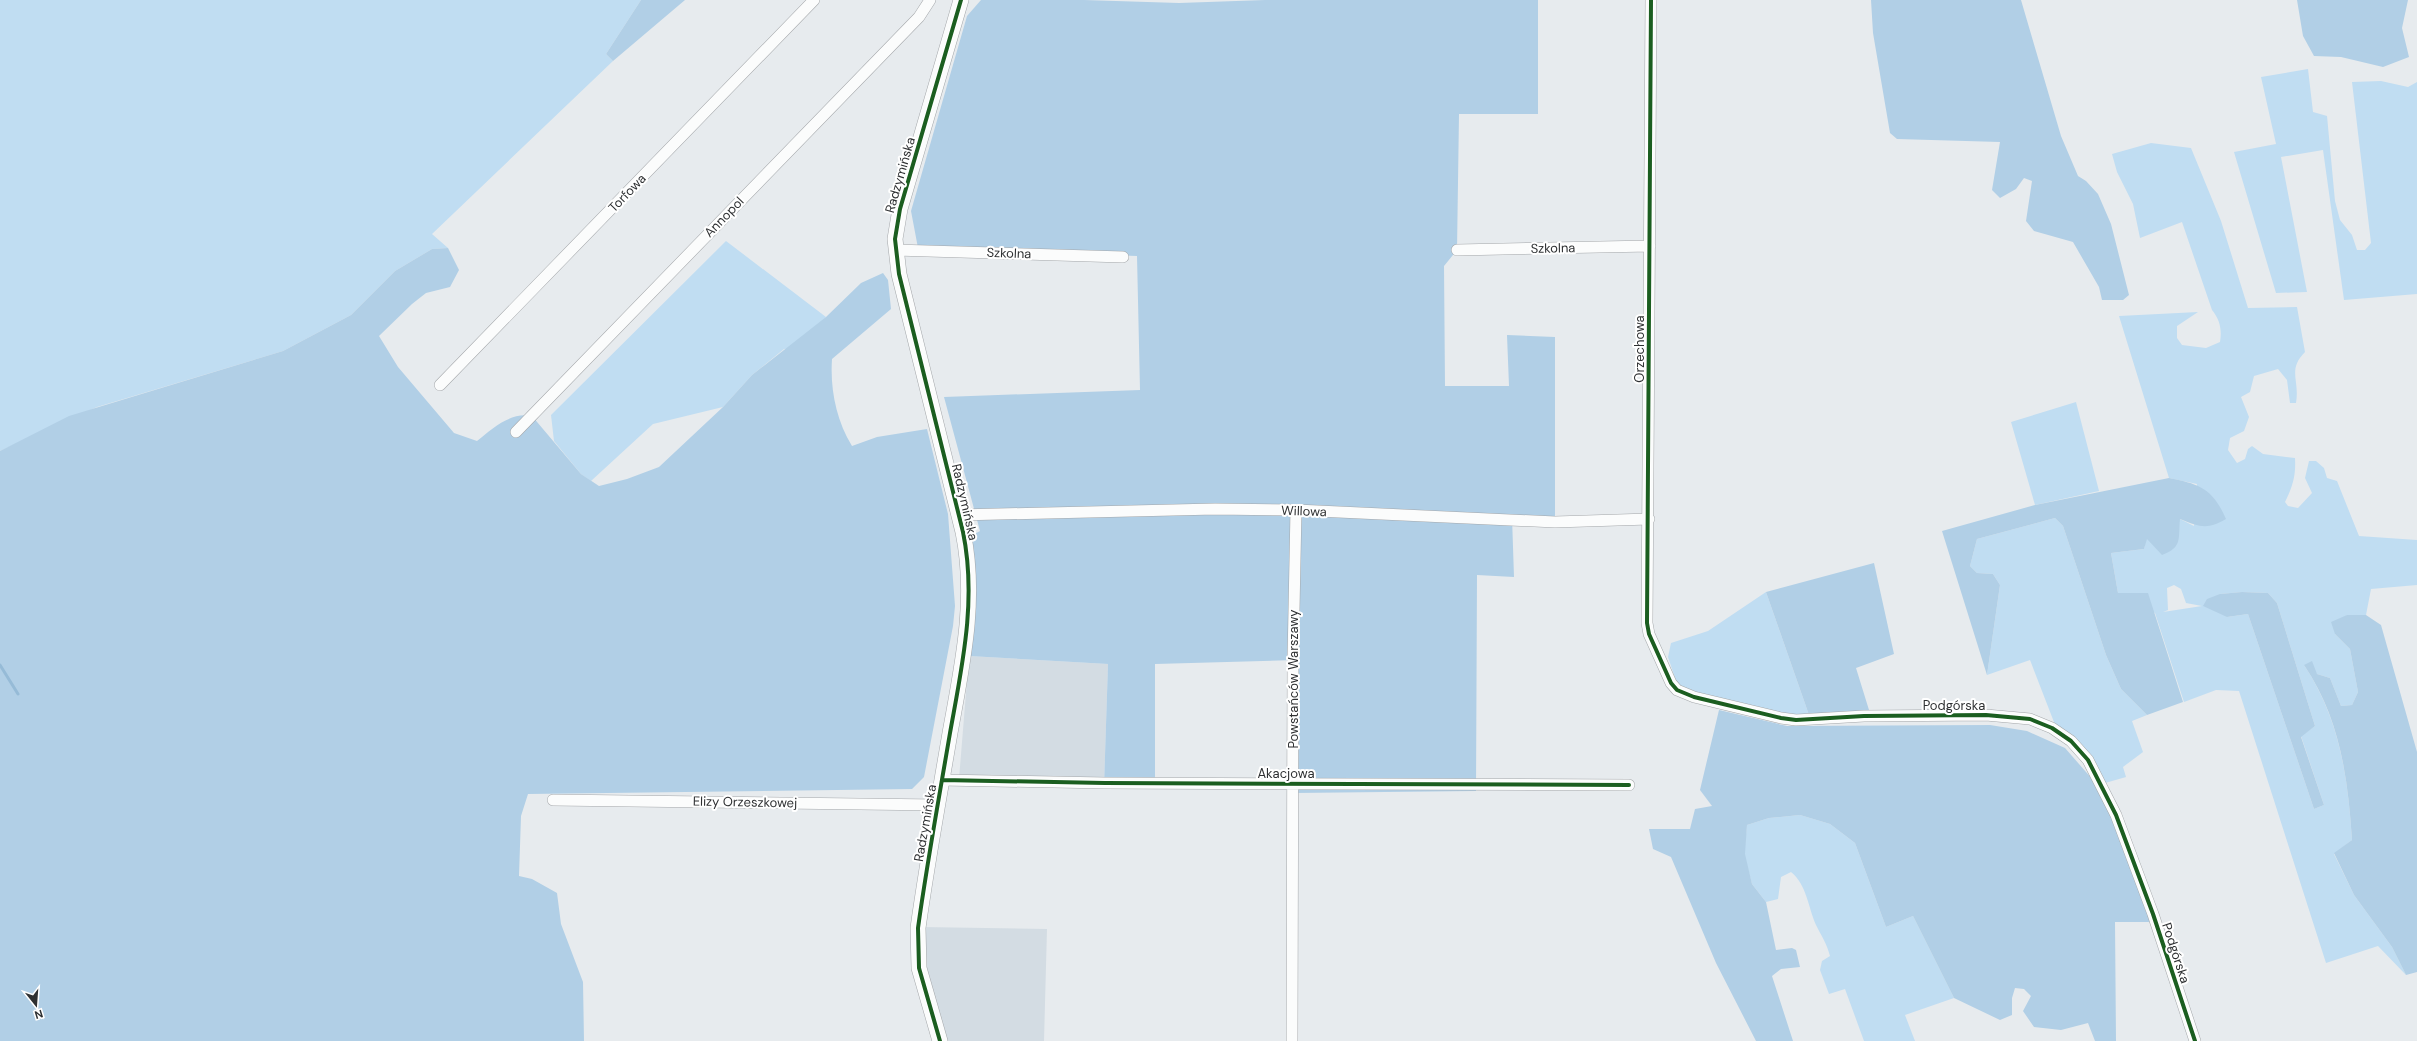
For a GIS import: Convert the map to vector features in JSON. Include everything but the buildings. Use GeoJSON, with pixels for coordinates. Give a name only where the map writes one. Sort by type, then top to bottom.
{"type":"FeatureCollection","features":[{"type":"Feature","properties":{"kind":"street","name":"Torfowa"},"geometry":{"type":"LineString","coordinates":[[440,385],[814,0]]}},
{"type":"Feature","properties":{"kind":"street","name":"Annopol"},"geometry":{"type":"LineString","coordinates":[[516,432],[919,17],[930,0]]}},
{"type":"Feature","properties":{"kind":"street","name":"Radzymińska"},"geometry":{"type":"LineString","coordinates":[[940,1041],[923,987],[918,953],[920,913],[964,656],[969,604],[969,570],[959,515],[899,274],[895,250],[896,228],[900,209],[962,0]]}},
{"type":"Feature","properties":{"kind":"street","name":"Orzechowa"},"geometry":{"type":"LineString","coordinates":[[1651,0],[1649,519],[1647,623],[1649,634],[1671,683],[1677,690]]}},
{"type":"Feature","properties":{"kind":"street","name":"Szkolna"},"geometry":{"type":"LineString","coordinates":[[1457,250],[1650,246]]}},
{"type":"Feature","properties":{"kind":"street","name":"Szkolna"},"geometry":{"type":"LineString","coordinates":[[895,250],[1123,256]]}},
{"type":"Feature","properties":{"kind":"street","name":"Willowa"},"geometry":{"type":"LineString","coordinates":[[959,515],[1215,509],[1296,510],[1555,522],[1649,519]]}},
{"type":"Feature","properties":{"kind":"street","name":"Powstańców Warszawy"},"geometry":{"type":"LineString","coordinates":[[1292,1041],[1293,659],[1296,510]]}},
{"type":"Feature","properties":{"kind":"street","name":"Podgórska"},"geometry":{"type":"LineString","coordinates":[[1677,690],[1694,697],[1781,718],[1986,715],[2030,719],[2052,728],[2071,741],[2088,760],[2116,815],[2153,914],[2195,1041]]}},
{"type":"Feature","properties":{"kind":"street","name":"Akacjowa"},"geometry":{"type":"LineString","coordinates":[[942,780],[1105,784],[1293,783],[1629,785]]}},
{"type":"Feature","properties":{"kind":"street","name":"Elizy Orzeszkowej"},"geometry":{"type":"LineString","coordinates":[[553,800],[938,805]]}},
{"type":"Feature","properties":{"kind":"shaded area"},"geometry":{"type":"Polygon","coordinates":[[[0,0],[641,0],[606,54],[613,61],[432,234],[448,248],[432,249],[395,271],[351,315],[283,351],[97,407],[0,451],[0,0]]]}},
{"type":"Feature","properties":{"kind":"shaded area"},"geometry":{"type":"Polygon","coordinates":[[[641,0],[685,0],[613,61],[606,54],[641,0]]]}},
{"type":"Feature","properties":{"kind":"shaded area"},"geometry":{"type":"Polygon","coordinates":[[[981,0],[1084,0],[1179,3],[1265,0],[1538,0],[1538,114],[1459,114],[1457,250],[1444,266],[1445,386],[1509,386],[1507,335],[1555,337],[1555,518],[1512,517],[1514,577],[1477,575],[1476,791],[1294,793],[1295,660],[1155,664],[1155,787],[1104,786],[1108,664],[969,656],[976,581],[973,552],[969,537],[980,531],[944,397],[1140,390],[1137,256],[918,248],[911,211],[967,16],[981,0]]]}},
{"type":"Feature","properties":{"kind":"shaded area"},"geometry":{"type":"Polygon","coordinates":[[[1871,0],[2021,0],[2061,136],[2078,176],[2086,181],[2098,194],[2111,224],[2129,295],[2123,300],[2102,300],[2099,287],[2073,242],[2034,231],[2026,221],[2032,181],[2024,178],[2016,189],[2000,198],[1992,190],[2000,142],[1897,139],[1890,133],[1873,33],[1871,0]]]}},
{"type":"Feature","properties":{"kind":"shaded area"},"geometry":{"type":"Polygon","coordinates":[[[2297,0],[2408,0],[2402,28],[2409,57],[2383,67],[2341,57],[2314,56],[2303,36],[2297,0]]]}},
{"type":"Feature","properties":{"kind":"shaded area"},"geometry":{"type":"Polygon","coordinates":[[[2308,69],[2313,112],[2327,116],[2335,201],[2340,220],[2352,235],[2357,250],[2365,250],[2371,243],[2352,82],[2381,81],[2408,87],[2417,82],[2417,294],[2344,300],[2323,150],[2281,157],[2307,292],[2276,293],[2234,152],[2276,144],[2261,77],[2308,69]]]}},
{"type":"Feature","properties":{"kind":"shaded area"},"geometry":{"type":"Polygon","coordinates":[[[2151,143],[2191,148],[2221,221],[2248,308],[2297,307],[2305,352],[2300,358],[2295,370],[2297,388],[2296,403],[2290,403],[2287,380],[2278,369],[2254,376],[2250,392],[2241,397],[2249,417],[2244,431],[2230,438],[2228,450],[2237,463],[2245,459],[2248,449],[2252,446],[2263,454],[2295,458],[2293,480],[2285,502],[2288,506],[2298,508],[2312,493],[2305,478],[2309,461],[2316,461],[2324,468],[2327,478],[2337,481],[2359,536],[2417,540],[2417,585],[2371,589],[2366,615],[2347,615],[2335,634],[2350,649],[2358,692],[2352,705],[2341,706],[2330,678],[2317,674],[2304,665],[2326,706],[2334,728],[2345,772],[2352,840],[2334,854],[2354,895],[2392,947],[2406,975],[2378,946],[2326,963],[2239,691],[2216,690],[2184,702],[2155,613],[2118,593],[2111,553],[2144,549],[2146,539],[2180,519],[2194,526],[2197,484],[2169,478],[2119,316],[2198,312],[2177,326],[2177,338],[2182,345],[2206,348],[2220,342],[2221,333],[2219,321],[2212,310],[2182,222],[2140,238],[2133,204],[2117,172],[2112,154],[2151,143]],[[2174,585],[2167,588],[2168,610],[2163,612],[2202,606],[2186,603],[2181,589],[2174,585]],[[2243,592],[2220,594],[2227,617],[2248,614],[2314,809],[2324,805],[2301,736],[2315,726],[2277,603],[2268,593],[2243,592]]]}},
{"type":"Feature","properties":{"kind":"shaded area"},"geometry":{"type":"Polygon","coordinates":[[[726,241],[826,317],[799,348],[784,349],[752,375],[723,407],[653,424],[591,481],[581,474],[554,441],[551,415],[726,241]]]}},
{"type":"Feature","properties":{"kind":"shaded area"},"geometry":{"type":"Polygon","coordinates":[[[448,248],[459,270],[450,287],[426,293],[412,304],[379,336],[398,367],[454,433],[477,441],[502,422],[516,416],[532,416],[581,474],[599,486],[627,479],[659,467],[723,407],[752,375],[826,317],[861,283],[883,273],[888,280],[891,309],[832,359],[832,382],[838,415],[846,436],[852,446],[877,437],[927,429],[948,514],[955,606],[953,626],[924,777],[912,789],[528,794],[521,816],[519,876],[532,879],[557,893],[561,924],[583,982],[584,1041],[0,1041],[0,451],[69,416],[283,351],[351,315],[395,271],[432,249],[448,248]]]}},
{"type":"Feature","properties":{"kind":"shaded area"},"geometry":{"type":"Polygon","coordinates":[[[2076,402],[2099,491],[2035,505],[2011,422],[2076,402]]]}},
{"type":"Feature","properties":{"kind":"shaded area"},"geometry":{"type":"Polygon","coordinates":[[[2169,478],[2197,486],[2210,494],[2216,501],[2226,519],[2214,525],[2203,526],[2180,519],[2178,542],[2173,549],[2162,555],[2147,539],[2144,549],[2111,553],[2118,593],[2148,593],[2183,702],[2147,715],[2121,689],[2106,655],[2063,526],[2055,518],[1977,539],[1970,566],[1977,573],[1993,574],[2000,585],[1987,675],[1942,531],[2035,505],[2169,478]]]}},
{"type":"Feature","properties":{"kind":"shaded area"},"geometry":{"type":"Polygon","coordinates":[[[2055,518],[2063,526],[2106,655],[2121,689],[2147,715],[2132,721],[2143,752],[2123,767],[2126,777],[2105,783],[2059,735],[2030,660],[1987,675],[2000,585],[1993,574],[1977,573],[1970,566],[1977,539],[2055,518]]]}},
{"type":"Feature","properties":{"kind":"shaded area"},"geometry":{"type":"Polygon","coordinates":[[[1874,563],[1894,654],[1856,668],[1869,710],[1809,715],[1766,592],[1874,563]]]}},
{"type":"Feature","properties":{"kind":"shaded area"},"geometry":{"type":"Polygon","coordinates":[[[1766,592],[1809,715],[1789,719],[1678,687],[1668,657],[1671,643],[1708,631],[1766,592]]]}},
{"type":"Feature","properties":{"kind":"shaded area"},"geometry":{"type":"Polygon","coordinates":[[[2242,592],[2268,593],[2277,603],[2315,726],[2301,737],[2324,805],[2314,809],[2248,614],[2227,617],[2203,606],[2207,599],[2220,594],[2242,592]]]}},
{"type":"Feature","properties":{"kind":"shaded area"},"geometry":{"type":"Polygon","coordinates":[[[2347,615],[2366,615],[2381,625],[2417,752],[2417,972],[2406,975],[2392,947],[2354,895],[2334,853],[2352,840],[2345,771],[2334,727],[2326,706],[2304,665],[2312,661],[2317,674],[2330,678],[2341,706],[2352,705],[2358,692],[2350,649],[2335,634],[2331,622],[2347,615]]]}},
{"type":"Feature","properties":{"kind":"shaded area"},"geometry":{"type":"Polygon","coordinates":[[[969,656],[1108,664],[1104,786],[959,779],[969,656]]]}},
{"type":"Feature","properties":{"kind":"shaded area"},"geometry":{"type":"Polygon","coordinates":[[[1719,710],[1787,726],[1990,725],[2027,731],[2065,748],[2100,788],[2153,922],[2115,922],[2116,1041],[2095,1041],[2088,1023],[2061,1030],[2034,1027],[2023,1011],[2031,996],[2024,989],[2015,988],[2012,998],[2012,1015],[2000,1020],[1954,998],[1913,916],[1886,927],[1855,843],[1830,824],[1800,815],[1769,818],[1747,825],[1745,854],[1752,884],[1766,902],[1776,950],[1792,948],[1796,950],[1800,967],[1781,969],[1772,976],[1793,1041],[1756,1041],[1716,963],[1671,857],[1653,849],[1649,829],[1690,829],[1695,809],[1712,806],[1700,790],[1719,710]]]}},
{"type":"Feature","properties":{"kind":"shaded area"},"geometry":{"type":"Polygon","coordinates":[[[1800,815],[1830,824],[1855,843],[1886,927],[1913,916],[1954,998],[1905,1015],[1915,1041],[1864,1041],[1845,989],[1829,994],[1820,970],[1822,961],[1830,956],[1829,952],[1813,918],[1801,883],[1791,872],[1781,877],[1778,899],[1766,902],[1752,884],[1744,854],[1747,825],[1769,818],[1800,815]]]}},
{"type":"Feature","properties":{"kind":"shaded area"},"geometry":{"type":"Polygon","coordinates":[[[921,927],[1047,929],[1044,1041],[941,1041],[918,968],[921,927]]]}},
{"type":"Feature","properties":{"kind":"waterway"},"geometry":{"type":"LineString","coordinates":[[0,665],[18,694]]}},
{"type":"Feature","properties":{"kind":"cycle path"},"geometry":{"type":"LineString","coordinates":[[940,1041],[919,968],[918,928],[963,658],[969,583],[963,532],[899,274],[895,239],[900,209],[961,0]]}},
{"type":"Feature","properties":{"kind":"cycle path"},"geometry":{"type":"LineString","coordinates":[[1651,0],[1647,623],[1649,634],[1671,683],[1677,690],[1694,697],[1781,718],[1796,720],[1864,716],[1986,715],[2030,719],[2052,728],[2071,741],[2088,760],[2116,815],[2153,914],[2195,1041]]}},
{"type":"Feature","properties":{"kind":"cycle path"},"geometry":{"type":"LineString","coordinates":[[942,780],[1105,783],[1629,785]]}}]}
